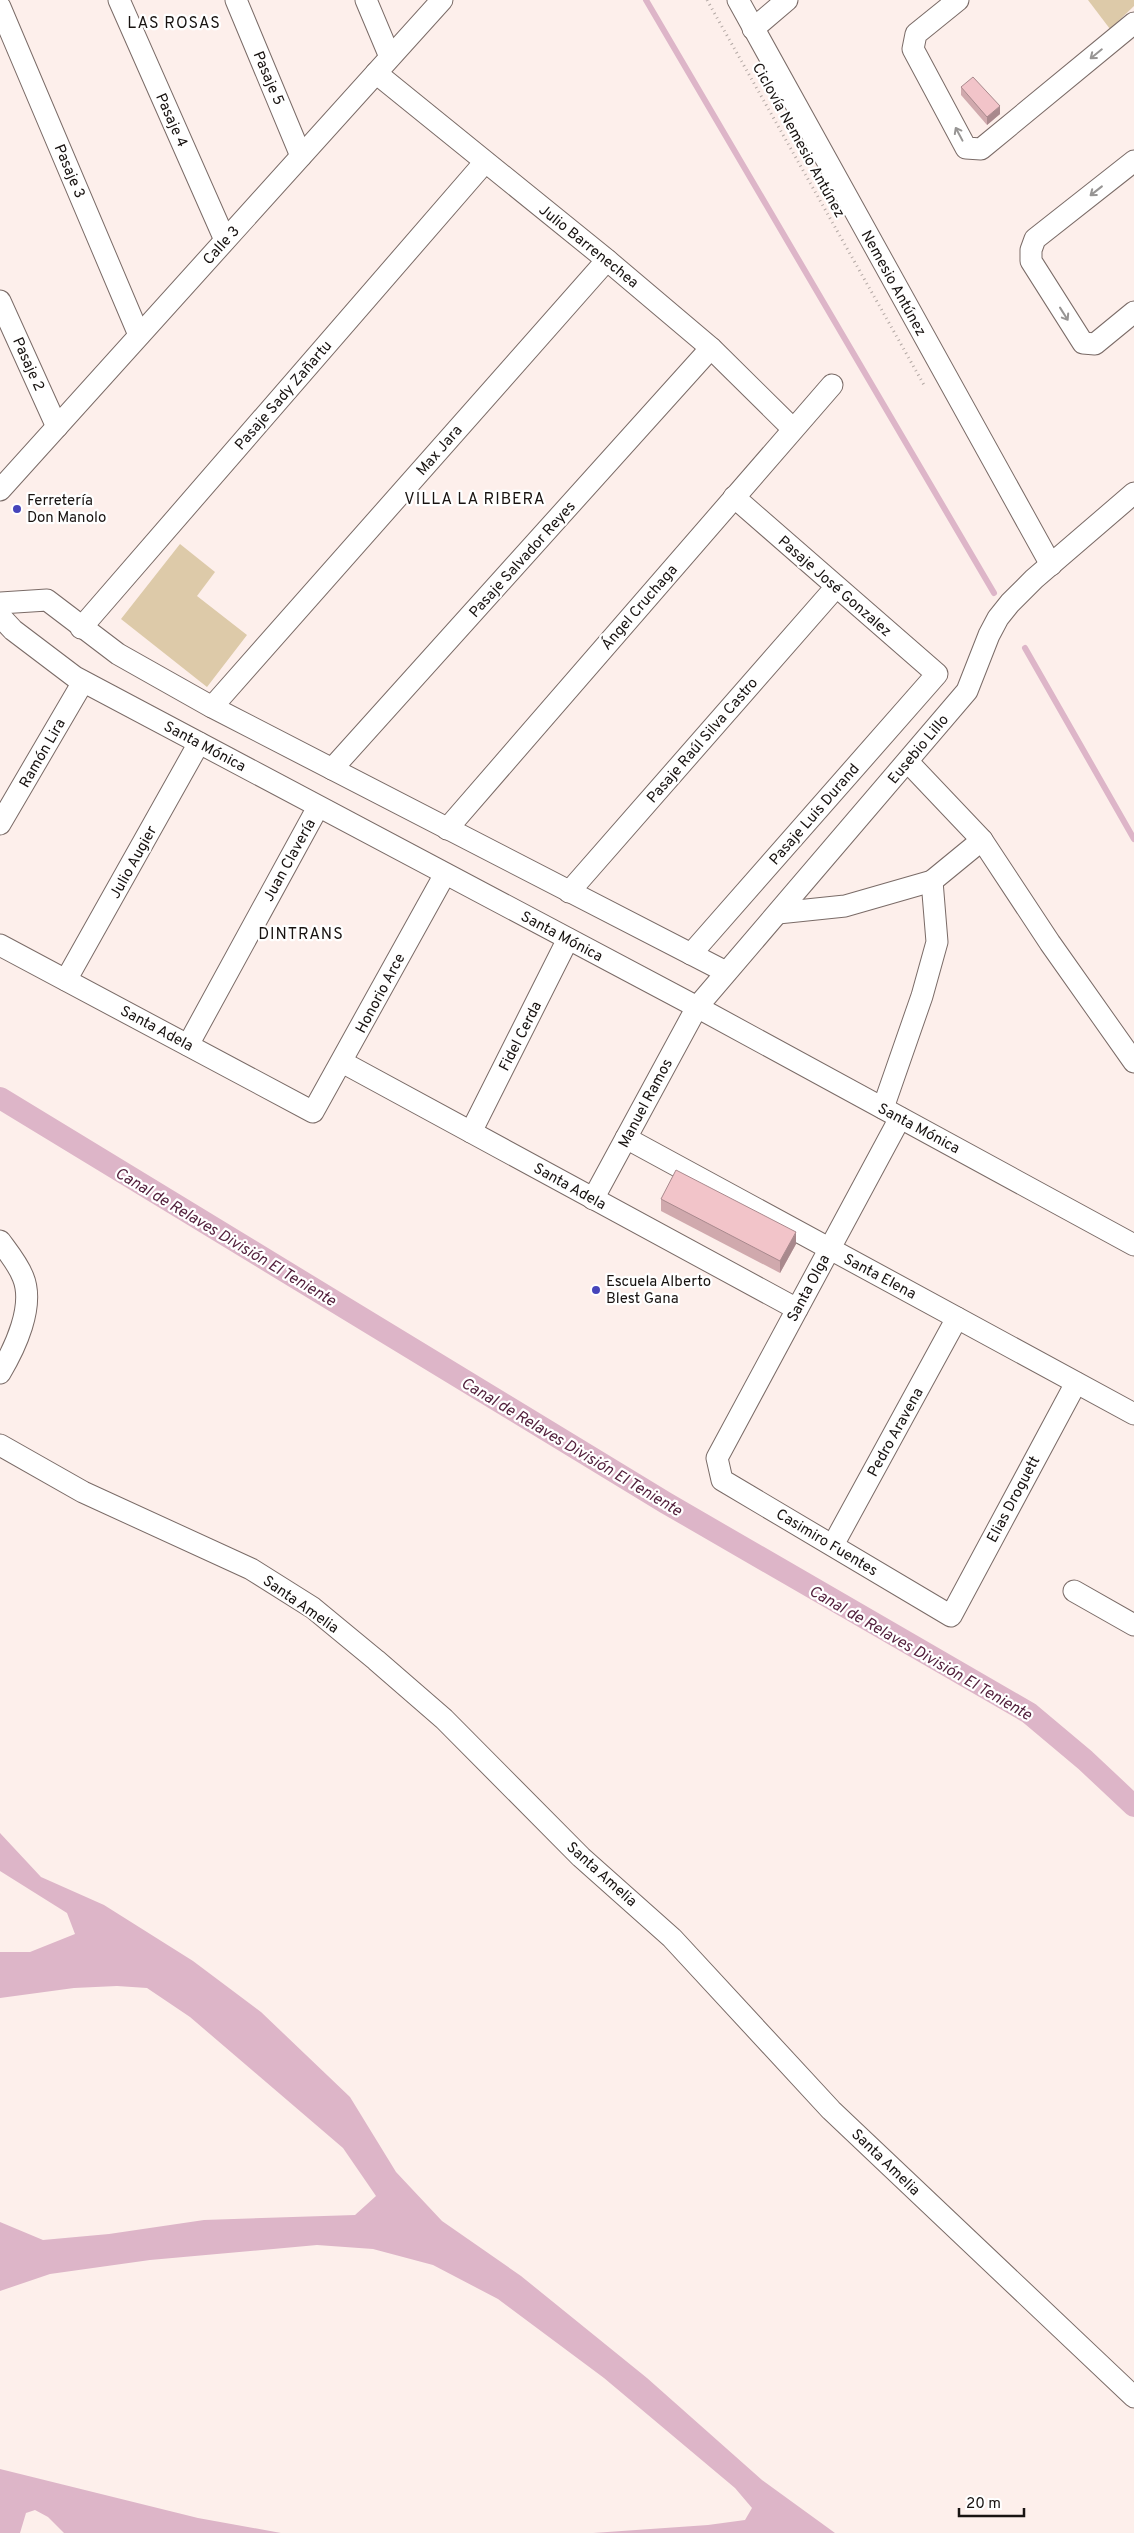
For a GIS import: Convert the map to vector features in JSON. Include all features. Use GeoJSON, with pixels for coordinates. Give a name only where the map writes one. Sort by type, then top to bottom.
{"type":"FeatureCollection","features":[{"type":"Feature","properties":{"kind":"street","name":"Pasaje 4"},"geometry":{"type":"LineString","coordinates":[[119,0],[225,240]]}},
{"type":"Feature","properties":{"kind":"street","name":"Pasaje 5"},"geometry":{"type":"LineString","coordinates":[[236,0],[301,156]]}},
{"type":"Feature","properties":{"kind":"street"},"geometry":{"type":"LineString","coordinates":[[366,0],[390,57]]}},
{"type":"Feature","properties":{"kind":"street","name":"Calle 3"},"geometry":{"type":"LineString","coordinates":[[0,490],[442,0]]}},
{"type":"Feature","properties":{"kind":"street","name":"Nemesio Antúnez"},"geometry":{"type":"LineString","coordinates":[[738,0],[1051,566]]}},
{"type":"Feature","properties":{"kind":"street"},"geometry":{"type":"LineString","coordinates":[[754,29],[787,0]]}},
{"type":"Feature","properties":{"kind":"street"},"geometry":{"type":"LineString","coordinates":[[958,0],[916,34],[913,49],[966,148],[981,149],[1134,23]]}},
{"type":"Feature","properties":{"kind":"street","name":"Pasaje 3"},"geometry":{"type":"LineString","coordinates":[[0,7],[139,336]]}},
{"type":"Feature","properties":{"kind":"street","name":"Julio Barrenechea"},"geometry":{"type":"LineString","coordinates":[[376,73],[607,260],[711,348],[793,429]]}},
{"type":"Feature","properties":{"kind":"street"},"geometry":{"type":"LineString","coordinates":[[1134,161],[1034,239],[1031,250],[1031,261],[1083,343],[1095,344],[1134,312]]}},
{"type":"Feature","properties":{"kind":"street","name":"Pasaje Sady Zañartu"},"geometry":{"type":"LineString","coordinates":[[81,628],[485,162]]}},
{"type":"Feature","properties":{"kind":"street","name":"Max Jara"},"geometry":{"type":"LineString","coordinates":[[212,707],[607,260]]}},
{"type":"Feature","properties":{"kind":"street","name":"Pasaje 2"},"geometry":{"type":"LineString","coordinates":[[2,310],[57,426]]}},
{"type":"Feature","properties":{"kind":"street","name":"Pasaje Salvador Reyes"},"geometry":{"type":"LineString","coordinates":[[332,769],[711,348]]}},
{"type":"Feature","properties":{"kind":"street","name":"Ángel Cruchaga"},"geometry":{"type":"LineString","coordinates":[[447,829],[832,385]]}},
{"type":"Feature","properties":{"kind":"street","name":"Eusebio Lillo"},"geometry":{"type":"LineString","coordinates":[[696,1007],[967,691],[989,635],[998,618],[1034,579],[1134,493]]}},
{"type":"Feature","properties":{"kind":"street","name":"Pasaje José Gonzalez"},"geometry":{"type":"LineString","coordinates":[[734,497],[937,674]]}},
{"type":"Feature","properties":{"kind":"street","name":"Pasaje Raúl Silva Castro"},"geometry":{"type":"LineString","coordinates":[[569,892],[836,587]]}},
{"type":"Feature","properties":{"kind":"street"},"geometry":{"type":"LineString","coordinates":[[0,603],[46,600],[118,654],[212,707],[726,972]]}},
{"type":"Feature","properties":{"kind":"street","name":"Santa Mónica"},"geometry":{"type":"LineString","coordinates":[[0,616],[13,630],[83,682],[696,1007],[1134,1244]]}},
{"type":"Feature","properties":{"kind":"street","name":"Pasaje Luis Durand"},"geometry":{"type":"LineString","coordinates":[[691,954],[937,674]]}},
{"type":"Feature","properties":{"kind":"street","name":"Ramón Lira"},"geometry":{"type":"LineString","coordinates":[[0,824],[83,682]]}},
{"type":"Feature","properties":{"kind":"street","name":"Julio Augier"},"geometry":{"type":"LineString","coordinates":[[66,980],[199,743]]}},
{"type":"Feature","properties":{"kind":"street"},"geometry":{"type":"LineString","coordinates":[[908,762],[982,840],[1050,943],[1134,1062]]}},
{"type":"Feature","properties":{"kind":"street","name":"Juan Clavería"},"geometry":{"type":"LineString","coordinates":[[188,1045],[318,807]]}},
{"type":"Feature","properties":{"kind":"street"},"geometry":{"type":"LineString","coordinates":[[778,913],[845,906],[932,881],[982,840]]}},
{"type":"Feature","properties":{"kind":"street","name":"Honorio Arce"},"geometry":{"type":"LineString","coordinates":[[313,1112],[444,874]]}},
{"type":"Feature","properties":{"kind":"street","name":"Santa Olga"},"geometry":{"type":"LineString","coordinates":[[717,1458],[829,1249],[891,1113],[937,942],[932,881]]}},
{"type":"Feature","properties":{"kind":"street","name":"Fidel Cerda"},"geometry":{"type":"LineString","coordinates":[[471,1132],[568,940]]}},
{"type":"Feature","properties":{"kind":"street","name":"Santa Adela"},"geometry":{"type":"LineString","coordinates":[[0,945],[313,1112]]}},
{"type":"Feature","properties":{"kind":"street","name":"Manuel Ramos"},"geometry":{"type":"LineString","coordinates":[[593,1199],[696,1007]]}},
{"type":"Feature","properties":{"kind":"street","name":"Santa Adela"},"geometry":{"type":"LineString","coordinates":[[342,1062],[797,1309]]}},
{"type":"Feature","properties":{"kind":"street","name":"Santa Elena"},"geometry":{"type":"LineString","coordinates":[[626,1138],[1134,1414]]}},
{"type":"Feature","properties":{"kind":"street"},"geometry":{"type":"LineString","coordinates":[[0,1241],[23,1276],[26,1288],[22,1327],[0,1372]]}},
{"type":"Feature","properties":{"kind":"street","name":"Pedro Aravena"},"geometry":{"type":"LineString","coordinates":[[833,1545],[957,1318]]}},
{"type":"Feature","properties":{"kind":"street","name":"Elias Droguett"},"geometry":{"type":"LineString","coordinates":[[951,1616],[1076,1383]]}},
{"type":"Feature","properties":{"kind":"street","name":"Santa Amelia"},"geometry":{"type":"LineString","coordinates":[[0,1445],[83,1492],[251,1569],[313,1608],[376,1660],[444,1719],[581,1857],[672,1938],[831,2110],[1134,2397]]}},
{"type":"Feature","properties":{"kind":"street","name":"Casimiro Fuentes"},"geometry":{"type":"LineString","coordinates":[[717,1458],[722,1480],[951,1616]]}},
{"type":"Feature","properties":{"kind":"street"},"geometry":{"type":"LineString","coordinates":[[1074,1591],[1134,1625]]}},
{"type":"Feature","properties":{"kind":"path","name":"Ciclovía Nemesio Antúnez"},"geometry":{"type":"LineString","coordinates":[[707,0],[927,389]]}},
{"type":"Feature","properties":{"kind":"shaded area"},"geometry":{"type":"Polygon","coordinates":[[[1088,0],[1134,0],[1134,6],[1110,29],[1088,0]]]}},
{"type":"Feature","properties":{"kind":"shaded area"},"geometry":{"type":"Polygon","coordinates":[[[180,544],[215,572],[197,596],[247,635],[207,687],[121,619],[180,544]]]}},
{"type":"Feature","properties":{"kind":"shaded area"},"geometry":{"type":"Polygon","coordinates":[[[0,1833],[41,1877],[104,1905],[193,1961],[261,2012],[350,2097],[396,2172],[442,2221],[521,2276],[647,2378],[762,2480],[835,2533],[593,2533],[708,2525],[745,2520],[752,2508],[735,2488],[604,2378],[498,2299],[433,2265],[373,2249],[317,2245],[150,2260],[50,2274],[0,2291],[0,2222],[43,2240],[109,2234],[204,2220],[355,2215],[376,2196],[343,2148],[190,2017],[147,1988],[117,1986],[74,1988],[0,1998],[0,1952],[30,1952],[75,1934],[67,1913],[0,1871],[0,1833]]]}},
{"type":"Feature","properties":{"kind":"shaded area"},"geometry":{"type":"Polygon","coordinates":[[[0,2469],[198,2518],[281,2533],[64,2533],[48,2517],[35,2510],[26,2513],[20,2533],[0,2533],[0,2469]]]}},
{"type":"Feature","properties":{"kind":"building"},"geometry":{"type":"Polygon","coordinates":[[[973,77],[1000,106],[987,117],[961,87],[973,77]]]}},
{"type":"Feature","properties":{"kind":"building"},"geometry":{"type":"Polygon","coordinates":[[[676,1170],[796,1232],[780,1261],[661,1199],[676,1170]]]}},
{"type":"Feature","properties":{"kind":"waterway"},"geometry":{"type":"LineString","coordinates":[[646,0],[994,593]]}},
{"type":"Feature","properties":{"kind":"waterway"},"geometry":{"type":"LineString","coordinates":[[1025,648],[1134,839]]}},
{"type":"Feature","properties":{"kind":"waterway","name":"Canal de Relaves División El Teniente"},"geometry":{"type":"LineString","coordinates":[[0,1098],[666,1503],[1029,1713],[1085,1760],[1134,1806]]}},
{"type":"Feature","properties":{"kind":"place","name":"Ferretería Don Manolo"},"geometry":{"type":"Point","coordinates":[17,509]}},
{"type":"Feature","properties":{"kind":"place","name":"Escuela Alberto Blest Gana"},"geometry":{"type":"Point","coordinates":[596,1290]}},
{"type":"Feature","properties":{"kind":"district","name":"LAS ROSAS"},"geometry":{"type":"Point","coordinates":[174,22]}},
{"type":"Feature","properties":{"kind":"district","name":"VILLA LA RIBERA"},"geometry":{"type":"Point","coordinates":[475,498]}},
{"type":"Feature","properties":{"kind":"district","name":"DINTRANS"},"geometry":{"type":"Point","coordinates":[301,933]}}]}
